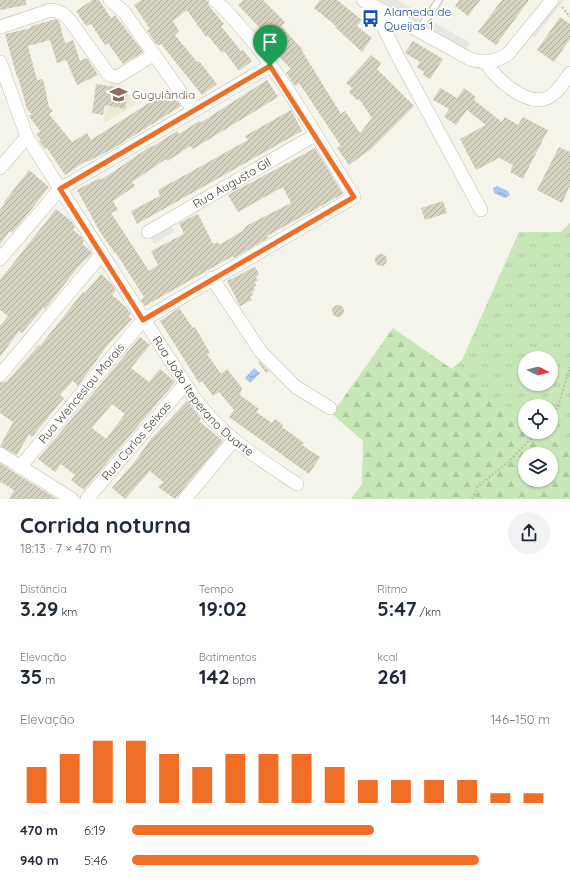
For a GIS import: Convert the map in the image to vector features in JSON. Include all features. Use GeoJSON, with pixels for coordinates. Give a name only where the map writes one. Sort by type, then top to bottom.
{"type":"FeatureCollection","features":[{"type":"Feature","properties":{"kind":"street"},"geometry":{"type":"LineString","coordinates":[[110,0],[124,12],[194,111]]}},
{"type":"Feature","properties":{"kind":"street"},"geometry":{"type":"LineString","coordinates":[[215,0],[232,16],[270,66],[315,135]]}},
{"type":"Feature","properties":{"kind":"street"},"geometry":{"type":"LineString","coordinates":[[368,3],[470,59],[486,62],[499,59],[508,54],[557,4]]}},
{"type":"Feature","properties":{"kind":"street"},"geometry":{"type":"LineString","coordinates":[[368,3],[481,210]]}},
{"type":"Feature","properties":{"kind":"street"},"geometry":{"type":"LineString","coordinates":[[0,27],[51,10],[57,11],[64,14],[71,22],[109,75],[118,77],[153,55]]}},
{"type":"Feature","properties":{"kind":"street","name":"Rua João Iteperano Duarte"},"geometry":{"type":"LineString","coordinates":[[0,62],[27,137],[143,320],[205,413],[233,441],[297,484]]}},
{"type":"Feature","properties":{"kind":"street"},"geometry":{"type":"LineString","coordinates":[[486,62],[498,79],[522,96],[530,99],[545,99],[552,95],[570,73]]}},
{"type":"Feature","properties":{"kind":"street"},"geometry":{"type":"LineString","coordinates":[[0,259],[60,189],[270,66]]}},
{"type":"Feature","properties":{"kind":"street","name":"Rua Wenceslau Morais"},"geometry":{"type":"LineString","coordinates":[[20,467],[143,320],[212,278],[354,197],[315,135]]}},
{"type":"Feature","properties":{"kind":"street","name":"Rua Augusto Gil"},"geometry":{"type":"LineString","coordinates":[[148,232],[315,135]]}},
{"type":"Feature","properties":{"kind":"street"},"geometry":{"type":"LineString","coordinates":[[1,163],[27,137]]}},
{"type":"Feature","properties":{"kind":"street"},"geometry":{"type":"LineString","coordinates":[[0,375],[102,255]]}},
{"type":"Feature","properties":{"kind":"street"},"geometry":{"type":"LineString","coordinates":[[212,278],[261,352],[296,387],[330,408]]}},
{"type":"Feature","properties":{"kind":"street","name":"Rua Carlos Seixas"},"geometry":{"type":"LineString","coordinates":[[87,499],[185,384]]}},
{"type":"Feature","properties":{"kind":"street"},"geometry":{"type":"LineString","coordinates":[[185,499],[233,441]]}},
{"type":"Feature","properties":{"kind":"street"},"geometry":{"type":"LineString","coordinates":[[0,454],[72,499]]}},
{"type":"Feature","properties":{"kind":"lane"},"geometry":{"type":"LineString","coordinates":[[418,31],[439,0]]}},
{"type":"Feature","properties":{"kind":"path"},"geometry":{"type":"LineString","coordinates":[[557,4],[570,17]]}},
{"type":"Feature","properties":{"kind":"path"},"geometry":{"type":"LineString","coordinates":[[558,406],[570,367]]}},
{"type":"Feature","properties":{"kind":"path"},"geometry":{"type":"LineString","coordinates":[[472,499],[477,487],[507,463],[531,439]]}},
{"type":"Feature","properties":{"kind":"shaded area"},"geometry":{"type":"Polygon","coordinates":[[[378,0],[397,0],[422,14],[417,23],[378,0]]]}},
{"type":"Feature","properties":{"kind":"shaded area"},"geometry":{"type":"Polygon","coordinates":[[[560,0],[564,0],[535,37],[530,36],[560,0]]]}},
{"type":"Feature","properties":{"kind":"shaded area"},"geometry":{"type":"Polygon","coordinates":[[[430,20],[470,43],[465,52],[425,29],[430,20]]]}},
{"type":"Feature","properties":{"kind":"shaded area","name":"Gugulândia"},"geometry":{"type":"Polygon","coordinates":[[[111,80],[119,82],[136,104],[103,124],[111,80]]]}},
{"type":"Feature","properties":{"kind":"shaded area"},"geometry":{"type":"Polygon","coordinates":[[[171,224],[175,231],[154,244],[150,237],[171,224]]]}},
{"type":"Feature","properties":{"kind":"green space"},"geometry":{"type":"Polygon","coordinates":[[[570,223],[570,452],[551,439],[558,439],[558,399],[518,399],[518,415],[451,369],[462,360],[519,232],[561,232],[570,223]]]}},
{"type":"Feature","properties":{"kind":"green space"},"geometry":{"type":"Polygon","coordinates":[[[393,328],[518,415],[518,439],[551,439],[570,452],[570,499],[351,499],[362,484],[363,441],[332,414],[393,328]]]}},
{"type":"Feature","properties":{"kind":"water"},"geometry":{"type":"Polygon","coordinates":[[[497,186],[508,191],[510,195],[505,198],[494,193],[493,188],[497,186]]]}},
{"type":"Feature","properties":{"kind":"water"},"geometry":{"type":"Polygon","coordinates":[[[254,368],[260,373],[250,383],[245,378],[254,368]]]}},
{"type":"Feature","properties":{"kind":"building"},"geometry":{"type":"Polygon","coordinates":[[[0,0],[26,0],[26,5],[0,10],[0,0]]]}},
{"type":"Feature","properties":{"kind":"building"},"geometry":{"type":"Polygon","coordinates":[[[92,0],[99,0],[111,18],[115,15],[143,52],[123,64],[108,43],[105,45],[91,24],[86,26],[76,11],[92,0]]]}},
{"type":"Feature","properties":{"kind":"building"},"geometry":{"type":"Polygon","coordinates":[[[141,0],[207,0],[209,6],[224,24],[221,26],[241,51],[243,50],[252,61],[239,71],[224,51],[222,53],[208,36],[206,37],[187,10],[173,21],[179,31],[175,35],[197,62],[199,61],[217,84],[202,95],[161,44],[156,44],[147,30],[150,29],[134,5],[141,0]]]}},
{"type":"Feature","properties":{"kind":"building"},"geometry":{"type":"Polygon","coordinates":[[[243,0],[263,0],[285,22],[281,26],[303,50],[302,51],[341,114],[345,111],[360,133],[372,118],[359,99],[357,100],[349,92],[352,88],[346,83],[371,55],[381,63],[377,69],[414,106],[371,149],[349,165],[337,148],[341,146],[299,83],[295,86],[286,73],[291,69],[271,48],[275,44],[238,5],[243,0]]]}},
{"type":"Feature","properties":{"kind":"building"},"geometry":{"type":"Polygon","coordinates":[[[320,0],[337,0],[362,20],[357,26],[372,38],[362,52],[335,27],[336,26],[314,8],[320,0]]]}},
{"type":"Feature","properties":{"kind":"building"},"geometry":{"type":"Polygon","coordinates":[[[459,0],[480,0],[468,16],[455,6],[459,0]]]}},
{"type":"Feature","properties":{"kind":"building"},"geometry":{"type":"Polygon","coordinates":[[[502,0],[529,0],[496,45],[478,32],[502,0]]]}},
{"type":"Feature","properties":{"kind":"building"},"geometry":{"type":"Polygon","coordinates":[[[560,17],[570,24],[570,39],[554,62],[537,50],[560,17]]]}},
{"type":"Feature","properties":{"kind":"building"},"geometry":{"type":"Polygon","coordinates":[[[56,19],[59,21],[65,43],[73,40],[80,61],[87,58],[98,75],[77,85],[66,60],[57,63],[50,40],[28,46],[37,80],[43,79],[49,107],[53,111],[49,114],[72,142],[87,133],[91,140],[169,90],[181,106],[114,148],[87,162],[86,161],[65,175],[47,148],[45,149],[39,141],[41,140],[36,134],[40,131],[29,116],[32,114],[27,109],[5,34],[31,28],[31,26],[56,19]]]}},
{"type":"Feature","properties":{"kind":"building"},"geometry":{"type":"Polygon","coordinates":[[[413,41],[443,59],[430,79],[423,75],[424,72],[417,67],[420,62],[405,53],[413,41]]]}},
{"type":"Feature","properties":{"kind":"building"},"geometry":{"type":"Polygon","coordinates":[[[267,80],[278,97],[193,149],[190,146],[168,161],[166,159],[132,182],[135,186],[113,201],[118,210],[111,213],[149,271],[158,265],[151,251],[184,234],[179,223],[198,214],[213,244],[218,242],[219,245],[243,231],[246,226],[291,203],[283,187],[238,212],[228,195],[315,148],[343,194],[267,236],[268,238],[234,258],[233,256],[145,306],[141,300],[144,297],[116,253],[100,232],[77,190],[100,178],[101,180],[151,146],[152,147],[177,131],[179,134],[199,121],[200,123],[267,80]]]}},
{"type":"Feature","properties":{"kind":"building"},"geometry":{"type":"Polygon","coordinates":[[[96,84],[122,88],[121,94],[127,95],[125,109],[105,105],[103,115],[92,113],[96,84]]]}},
{"type":"Feature","properties":{"kind":"building"},"geometry":{"type":"Polygon","coordinates":[[[440,88],[457,98],[464,88],[476,97],[474,100],[502,122],[505,117],[518,125],[523,117],[548,130],[523,179],[510,172],[513,165],[499,158],[476,170],[460,139],[486,125],[467,110],[456,125],[444,117],[449,109],[433,100],[440,88]]]}},
{"type":"Feature","properties":{"kind":"building"},"geometry":{"type":"Polygon","coordinates":[[[291,110],[302,131],[137,224],[131,211],[160,196],[158,190],[248,140],[245,136],[291,110]]]}},
{"type":"Feature","properties":{"kind":"building"},"geometry":{"type":"Polygon","coordinates":[[[559,147],[570,152],[570,186],[562,203],[537,190],[559,147]]]}},
{"type":"Feature","properties":{"kind":"building"},"geometry":{"type":"Polygon","coordinates":[[[29,170],[49,187],[12,233],[10,231],[0,244],[0,210],[5,203],[4,202],[29,170]]]}},
{"type":"Feature","properties":{"kind":"building"},"geometry":{"type":"Polygon","coordinates":[[[443,201],[447,213],[425,220],[421,208],[443,201]]]}},
{"type":"Feature","properties":{"kind":"building"},"geometry":{"type":"Polygon","coordinates":[[[56,209],[72,222],[75,227],[73,230],[82,237],[84,241],[82,243],[92,253],[78,267],[45,309],[44,307],[22,333],[19,331],[0,357],[0,326],[8,316],[0,310],[0,280],[56,209]]]}},
{"type":"Feature","properties":{"kind":"building"},"geometry":{"type":"Polygon","coordinates":[[[379,254],[383,254],[387,260],[383,266],[379,266],[375,262],[375,258],[379,254]]]}},
{"type":"Feature","properties":{"kind":"building"},"geometry":{"type":"Polygon","coordinates":[[[255,267],[259,274],[256,277],[258,281],[255,282],[256,286],[253,287],[255,290],[252,292],[253,295],[250,296],[252,300],[240,306],[227,281],[255,267]]]}},
{"type":"Feature","properties":{"kind":"building"},"geometry":{"type":"Polygon","coordinates":[[[101,274],[112,284],[116,290],[112,295],[126,307],[131,314],[128,316],[132,319],[106,347],[78,386],[73,381],[60,395],[64,398],[32,437],[29,434],[17,455],[0,446],[13,422],[0,413],[0,383],[7,381],[39,345],[40,346],[83,292],[85,293],[101,274]]]}},
{"type":"Feature","properties":{"kind":"building"},"geometry":{"type":"Polygon","coordinates":[[[336,305],[340,305],[344,311],[340,317],[336,317],[332,313],[332,309],[336,305]]]}},
{"type":"Feature","properties":{"kind":"building"},"geometry":{"type":"Polygon","coordinates":[[[179,308],[193,328],[195,327],[210,353],[207,354],[221,374],[227,369],[242,388],[240,395],[259,409],[256,412],[272,423],[275,419],[283,425],[282,427],[304,443],[302,445],[320,457],[309,474],[229,417],[234,410],[219,392],[213,396],[202,381],[199,383],[160,321],[179,308]]]}},
{"type":"Feature","properties":{"kind":"building"},"geometry":{"type":"Polygon","coordinates":[[[140,337],[150,345],[131,368],[149,382],[160,369],[175,382],[84,490],[71,480],[75,475],[61,464],[55,472],[38,459],[140,337]],[[112,404],[92,428],[106,439],[125,414],[112,404]]]}},
{"type":"Feature","properties":{"kind":"building"},"geometry":{"type":"Polygon","coordinates":[[[259,361],[269,371],[266,373],[258,362],[259,361]]]}},
{"type":"Feature","properties":{"kind":"building"},"geometry":{"type":"Polygon","coordinates":[[[187,401],[201,419],[199,421],[223,441],[175,499],[158,487],[163,482],[150,471],[125,499],[112,488],[136,460],[150,440],[187,401]]]}},
{"type":"Feature","properties":{"kind":"building"},"geometry":{"type":"Polygon","coordinates":[[[0,463],[57,499],[9,499],[14,490],[1,482],[0,484],[0,463]]]}},
{"type":"Feature","properties":{"kind":"place","name":"Alameda de Queijas 1"},"geometry":{"type":"Point","coordinates":[371,19]}},
{"type":"Feature","properties":{"kind":"place","name":"Gugulândia"},"geometry":{"type":"Point","coordinates":[119,95]}},
{"type":"Feature","properties":{"kind":"route"},"geometry":{"type":"LineString","coordinates":[[270,66],[354,197],[212,278],[143,320],[60,189],[270,66]]}}]}
